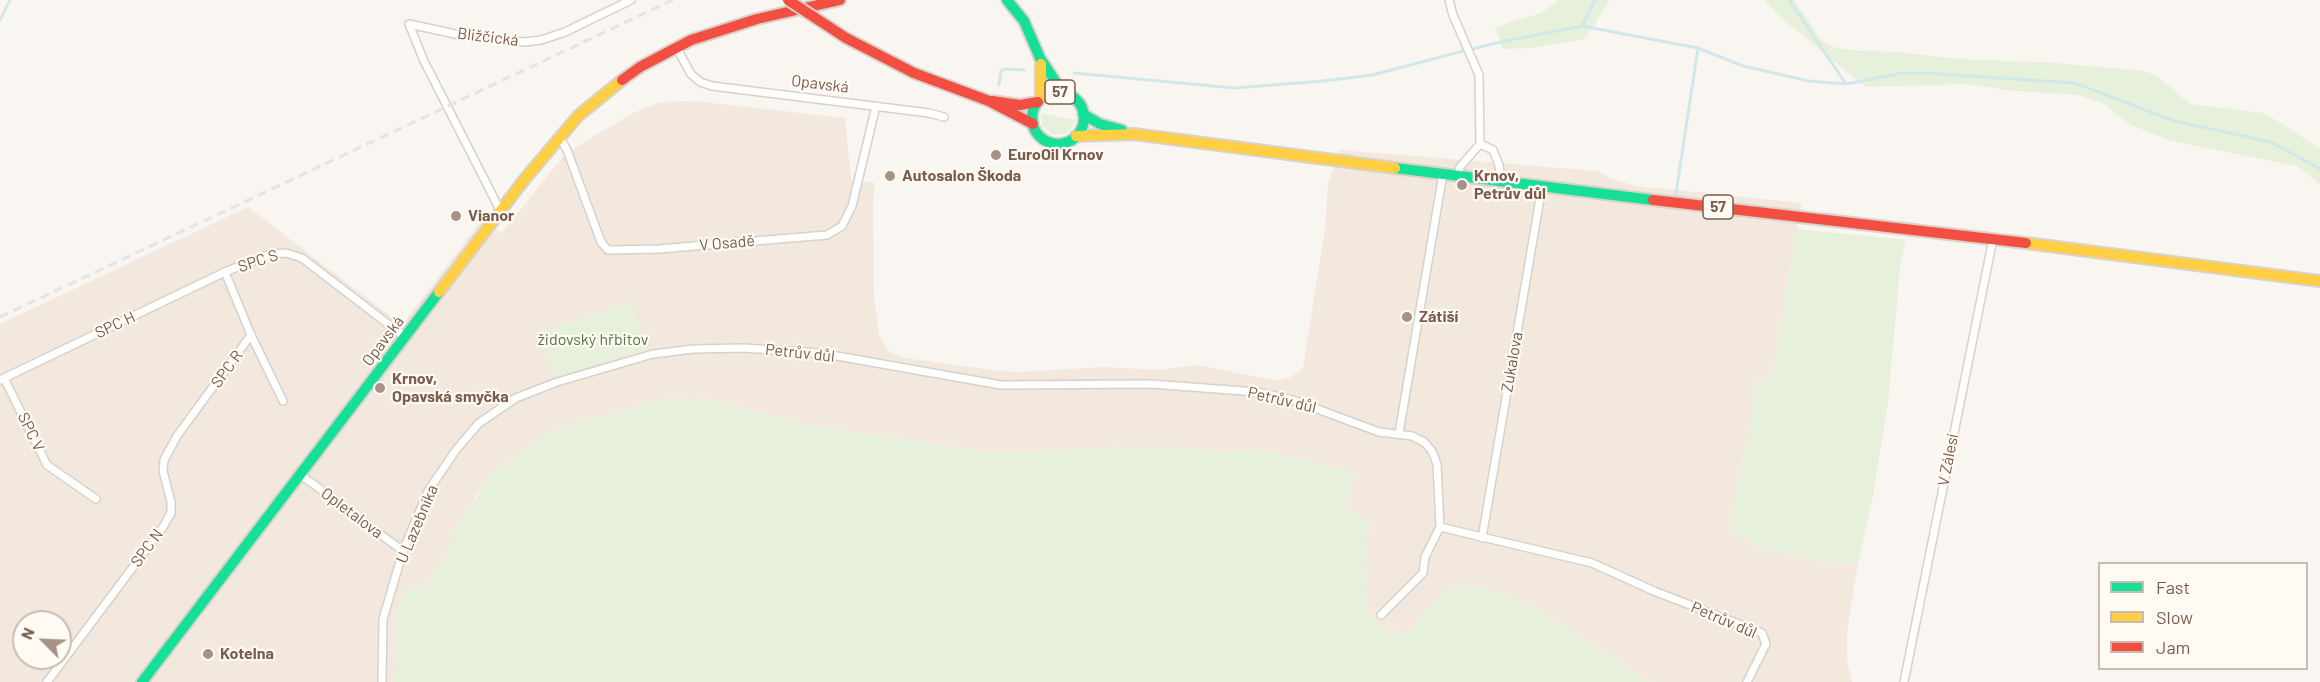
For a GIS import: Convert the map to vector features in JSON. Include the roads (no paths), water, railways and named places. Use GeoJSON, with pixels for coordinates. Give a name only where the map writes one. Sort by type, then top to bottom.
{"type":"FeatureCollection","features":[{"type":"Feature","properties":{"kind":"main road","name":"57"},"geometry":{"type":"LineString","coordinates":[[788,0],[846,38],[914,73],[989,101],[1033,124]]}},
{"type":"Feature","properties":{"kind":"main road","name":"Opavská"},"geometry":{"type":"LineString","coordinates":[[142,682],[559,136],[578,116],[613,86],[640,67],[676,47],[735,24],[840,0]]}},
{"type":"Feature","properties":{"kind":"main road"},"geometry":{"type":"LineString","coordinates":[[1007,0],[1026,24],[1040,58],[1062,93]]}},
{"type":"Feature","properties":{"kind":"main road"},"geometry":{"type":"LineString","coordinates":[[1040,58],[1042,84],[1040,100]]}},
{"type":"Feature","properties":{"kind":"main road","name":"57"},"geometry":{"type":"LineString","coordinates":[[989,101],[998,100],[1020,105],[1040,100],[1053,92],[1075,98],[1083,114],[1081,128],[1076,135],[1065,143],[1051,142],[1039,135],[1033,124],[1032,114],[1040,100]]}},
{"type":"Feature","properties":{"kind":"main road","name":"57"},"geometry":{"type":"LineString","coordinates":[[1083,114],[1100,124],[1134,134]]}},
{"type":"Feature","properties":{"kind":"main road","name":"57"},"geometry":{"type":"LineString","coordinates":[[1076,135],[1134,134],[1501,182],[1993,239],[2320,281]]}},
{"type":"Feature","properties":{"kind":"street","name":"Bližčická"},"geometry":{"type":"LineString","coordinates":[[501,212],[428,70],[409,24],[494,40],[534,41],[565,32],[631,0]]}},
{"type":"Feature","properties":{"kind":"street"},"geometry":{"type":"LineString","coordinates":[[1449,0],[1453,15],[1479,75],[1480,144],[1460,167],[1458,176]]}},
{"type":"Feature","properties":{"kind":"street","name":"Opavská"},"geometry":{"type":"LineString","coordinates":[[676,47],[688,71],[695,79],[708,85],[929,113],[944,117]]}},
{"type":"Feature","properties":{"kind":"street","name":"V Osadě"},"geometry":{"type":"LineString","coordinates":[[559,136],[567,150],[601,242],[608,250],[659,249],[827,235],[842,226],[852,206],[876,106]]}},
{"type":"Feature","properties":{"kind":"street"},"geometry":{"type":"LineString","coordinates":[[1480,144],[1493,150],[1499,165],[1501,182]]}},
{"type":"Feature","properties":{"kind":"street"},"geometry":{"type":"LineString","coordinates":[[1399,433],[1443,174]]}},
{"type":"Feature","properties":{"kind":"street","name":"Zukalova"},"geometry":{"type":"LineString","coordinates":[[1482,538],[1542,187]]}},
{"type":"Feature","properties":{"kind":"street","name":"V Zálesí"},"geometry":{"type":"LineString","coordinates":[[1904,682],[1993,239]]}},
{"type":"Feature","properties":{"kind":"street","name":"SPC S"},"geometry":{"type":"LineString","coordinates":[[283,401],[251,335],[225,272],[270,254],[286,253],[302,258],[405,337]]}},
{"type":"Feature","properties":{"kind":"street","name":"SPC H"},"geometry":{"type":"LineString","coordinates":[[2,379],[225,272]]}},
{"type":"Feature","properties":{"kind":"street","name":"SPC R"},"geometry":{"type":"LineString","coordinates":[[203,403],[251,335]]}},
{"type":"Feature","properties":{"kind":"street","name":"Petrův důl"},"geometry":{"type":"LineString","coordinates":[[653,354],[693,349],[743,348],[820,353],[1001,385],[1150,384],[1250,391],[1293,400],[1379,432],[1399,433],[1424,442],[1432,452],[1437,464],[1440,527],[1592,563],[1654,591],[1762,633],[1766,644],[1747,682]]}},
{"type":"Feature","properties":{"kind":"street","name":"U Lazebníka"},"geometry":{"type":"LineString","coordinates":[[382,682],[383,619],[403,551],[428,491],[456,450],[479,423],[516,398],[558,382],[653,354]]}},
{"type":"Feature","properties":{"kind":"street","name":"SPC V"},"geometry":{"type":"LineString","coordinates":[[2,379],[47,465],[96,499]]}},
{"type":"Feature","properties":{"kind":"street","name":"SPC N"},"geometry":{"type":"LineString","coordinates":[[47,682],[156,530],[171,513],[164,460],[177,436],[203,403]]}},
{"type":"Feature","properties":{"kind":"street","name":"Opletalova"},"geometry":{"type":"LineString","coordinates":[[301,475],[403,551]]}},
{"type":"Feature","properties":{"kind":"street"},"geometry":{"type":"LineString","coordinates":[[1381,615],[1423,573],[1425,556],[1440,527]]}},
{"type":"Feature","properties":{"kind":"waterway"},"geometry":{"type":"LineString","coordinates":[[0,20],[10,0]]}},
{"type":"Feature","properties":{"kind":"waterway"},"geometry":{"type":"LineString","coordinates":[[1582,26],[1595,0]]}},
{"type":"Feature","properties":{"kind":"waterway"},"geometry":{"type":"LineString","coordinates":[[1789,0],[1846,84]]}},
{"type":"Feature","properties":{"kind":"waterway"},"geometry":{"type":"LineString","coordinates":[[1472,49],[1582,26],[1698,48],[1743,66],[1809,81],[1846,84],[1902,73],[1923,73],[2075,83],[2174,121],[2271,142],[2320,169]]}},
{"type":"Feature","properties":{"kind":"waterway"},"geometry":{"type":"LineString","coordinates":[[1675,200],[1698,48]]}},
{"type":"Feature","properties":{"kind":"waterway"},"geometry":{"type":"LineString","coordinates":[[1074,73],[1234,88],[1372,75],[1467,50]]}},
{"type":"Feature","properties":{"kind":"waterway"},"geometry":{"type":"LineString","coordinates":[[999,85],[1001,71],[1024,70]]}},
{"type":"Feature","properties":{"kind":"railway"},"geometry":{"type":"LineString","coordinates":[[0,317],[673,0]]}},
{"type":"Feature","properties":{"kind":"place","name":"EuroOil Krnov"},"geometry":{"type":"Point","coordinates":[996,155]}},
{"type":"Feature","properties":{"kind":"place","name":"Autosalon Škoda"},"geometry":{"type":"Point","coordinates":[890,176]}},
{"type":"Feature","properties":{"kind":"place","name":"Krnov, Petrův důl"},"geometry":{"type":"Point","coordinates":[1462,185]}},
{"type":"Feature","properties":{"kind":"place","name":"Vianor"},"geometry":{"type":"Point","coordinates":[456,216]}},
{"type":"Feature","properties":{"kind":"place","name":"Zátiší"},"geometry":{"type":"Point","coordinates":[1407,317]}},
{"type":"Feature","properties":{"kind":"place","name":"Krnov, Opavská smyčka"},"geometry":{"type":"Point","coordinates":[380,388]}},
{"type":"Feature","properties":{"kind":"place","name":"Kotelna"},"geometry":{"type":"Point","coordinates":[208,654]}},
{"type":"Feature","properties":{"kind":"park label","name":"židovský hřbitov"},"geometry":{"type":"Point","coordinates":[593,340]}}]}
